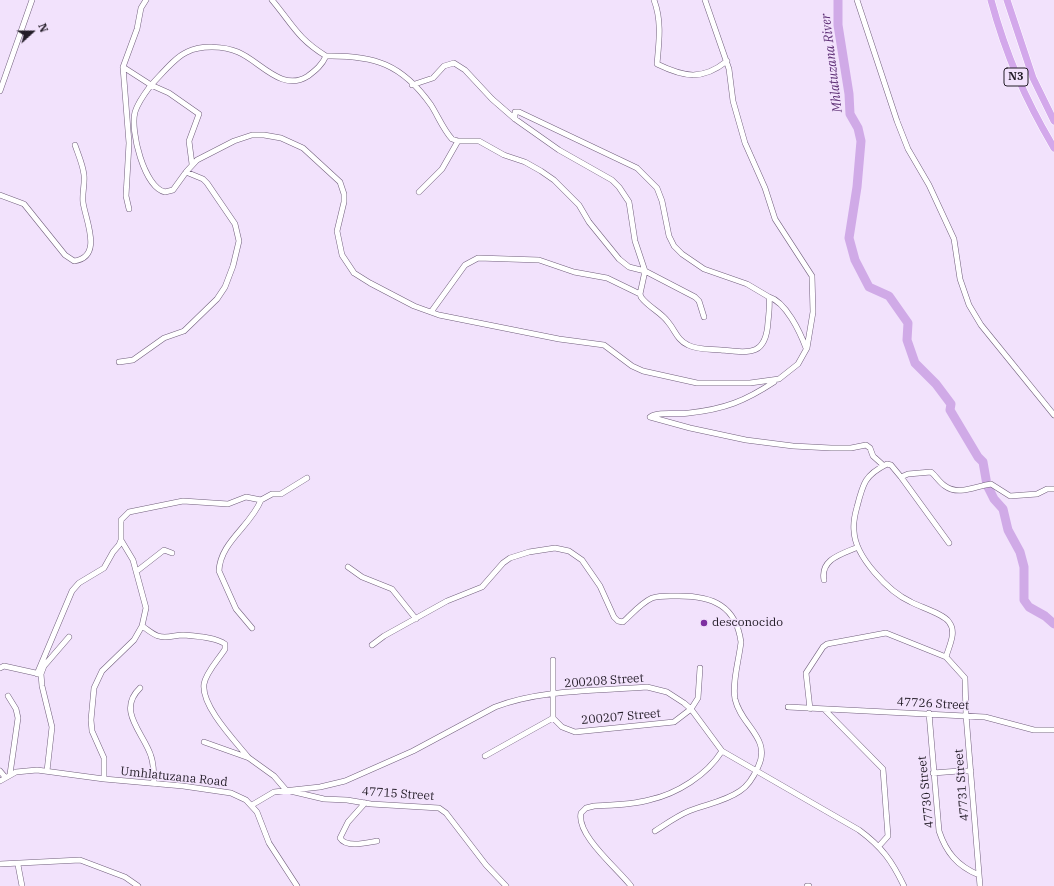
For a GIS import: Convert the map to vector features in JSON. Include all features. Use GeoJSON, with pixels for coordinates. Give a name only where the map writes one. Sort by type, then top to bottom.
{"type":"FeatureCollection","features":[{"type":"Feature","properties":{"kind":"highway","name":"N3"},"geometry":{"type":"LineString","coordinates":[[991,0],[1003,41],[1018,82],[1054,148]]}},
{"type":"Feature","properties":{"kind":"highway","name":"N3"},"geometry":{"type":"LineString","coordinates":[[1007,0],[1033,78],[1054,122]]}},
{"type":"Feature","properties":{"kind":"street"},"geometry":{"type":"LineString","coordinates":[[0,91],[32,0]]}},
{"type":"Feature","properties":{"kind":"street"},"geometry":{"type":"LineString","coordinates":[[129,209],[126,196],[130,143],[122,67],[137,29],[141,8],[146,0]]}},
{"type":"Feature","properties":{"kind":"street"},"geometry":{"type":"LineString","coordinates":[[272,0],[296,33],[306,43],[326,56],[352,56],[384,63],[398,71],[425,98],[449,136],[458,141],[479,141],[504,155],[525,162],[542,171],[554,180],[578,205],[593,227],[619,259],[628,267],[645,271],[695,297],[699,301],[704,317]]}},
{"type":"Feature","properties":{"kind":"street"},"geometry":{"type":"LineString","coordinates":[[654,0],[658,16],[660,36],[657,64],[681,73],[705,75],[717,69],[727,61]]}},
{"type":"Feature","properties":{"kind":"street"},"geometry":{"type":"LineString","coordinates":[[705,0],[730,69],[733,101],[739,126],[775,219],[812,276],[813,312],[807,348],[798,364],[778,379],[742,402],[708,411],[650,417],[696,430],[746,440],[793,446],[831,448],[851,448],[866,445],[870,448],[873,456],[881,463],[892,465],[949,542]]}},
{"type":"Feature","properties":{"kind":"street"},"geometry":{"type":"LineString","coordinates":[[857,0],[902,135],[908,149],[929,185],[954,239],[960,278],[969,305],[981,325],[1054,415]]}},
{"type":"Feature","properties":{"kind":"street"},"geometry":{"type":"LineString","coordinates":[[326,56],[317,70],[302,80],[295,82],[280,78],[238,52],[213,47],[196,49],[183,54],[151,85],[140,101],[135,112],[135,133],[140,155],[152,183],[162,191],[170,192],[192,164],[230,143],[252,135],[264,135],[281,138],[303,148],[336,179],[342,188],[344,202],[338,218],[337,231],[342,255],[354,273],[414,306],[439,316],[559,339],[604,345],[632,366],[643,371],[696,383],[750,384],[778,379]]}},
{"type":"Feature","properties":{"kind":"street"},"geometry":{"type":"LineString","coordinates":[[412,85],[433,78],[444,66],[454,63],[465,70],[492,99],[515,120],[559,150],[612,180],[619,187],[629,202],[635,241],[645,271],[640,294]]}},
{"type":"Feature","properties":{"kind":"street"},"geometry":{"type":"LineString","coordinates":[[122,67],[151,85],[176,97],[199,114],[189,139],[192,164]]}},
{"type":"Feature","properties":{"kind":"street"},"geometry":{"type":"LineString","coordinates":[[515,120],[515,112],[518,112],[637,168],[657,188],[669,236],[674,246],[682,254],[704,269],[747,284],[778,301],[793,321],[807,348]]}},
{"type":"Feature","properties":{"kind":"street"},"geometry":{"type":"LineString","coordinates":[[419,192],[442,169],[458,141]]}},
{"type":"Feature","properties":{"kind":"street"},"geometry":{"type":"LineString","coordinates":[[0,195],[24,204],[65,255],[74,261],[82,259],[88,252],[91,233],[84,205],[84,174],[75,145]]}},
{"type":"Feature","properties":{"kind":"street"},"geometry":{"type":"LineString","coordinates":[[119,362],[132,360],[164,338],[184,331],[217,299],[225,286],[239,241],[236,224],[207,183],[202,179],[186,172]]}},
{"type":"Feature","properties":{"kind":"street"},"geometry":{"type":"LineString","coordinates":[[431,312],[465,265],[478,258],[539,260],[574,272],[607,278],[640,294],[645,302],[668,321],[676,336],[686,344],[700,348],[740,352],[753,351],[765,342],[768,332],[769,297]]}},
{"type":"Feature","properties":{"kind":"street"},"geometry":{"type":"LineString","coordinates":[[810,709],[806,676],[809,666],[823,646],[827,644],[883,633],[890,634],[946,657],[953,631],[949,621],[909,601],[889,587],[867,563],[858,547],[854,531],[859,499],[869,474],[881,463]]}},
{"type":"Feature","properties":{"kind":"street"},"geometry":{"type":"LineString","coordinates":[[901,477],[928,471],[933,473],[945,486],[955,491],[963,491],[974,487],[991,484],[1010,496],[1037,494],[1047,489],[1054,489]]}},
{"type":"Feature","properties":{"kind":"street"},"geometry":{"type":"LineString","coordinates":[[252,628],[236,609],[219,571],[219,565],[225,550],[248,523],[261,500],[272,494],[281,494],[307,478]]}},
{"type":"Feature","properties":{"kind":"street"},"geometry":{"type":"LineString","coordinates":[[47,771],[52,727],[39,674],[72,591],[79,583],[104,568],[121,540],[121,520],[125,514],[134,510],[157,507],[183,501],[228,504],[246,497],[261,500]]}},
{"type":"Feature","properties":{"kind":"street"},"geometry":{"type":"LineString","coordinates":[[104,779],[104,758],[92,731],[91,720],[94,688],[102,671],[134,640],[142,626],[146,608],[137,571],[130,553],[121,540]]}},
{"type":"Feature","properties":{"kind":"street"},"geometry":{"type":"LineString","coordinates":[[824,580],[822,572],[828,562],[858,547]]}},
{"type":"Feature","properties":{"kind":"street"},"geometry":{"type":"LineString","coordinates":[[372,645],[384,636],[447,601],[482,587],[510,558],[529,552],[555,548],[568,551],[582,560],[594,576],[618,621],[623,622],[647,601],[660,596],[692,596],[711,599],[718,603],[733,618],[740,634],[741,642],[736,670],[736,702],[760,741],[762,760],[756,772],[744,788],[735,794],[712,804],[688,811],[655,831]]}},
{"type":"Feature","properties":{"kind":"street"},"geometry":{"type":"LineString","coordinates":[[137,571],[164,550],[172,553]]}},
{"type":"Feature","properties":{"kind":"street"},"geometry":{"type":"LineString","coordinates":[[348,567],[362,576],[392,589],[416,619]]}},
{"type":"Feature","properties":{"kind":"street"},"geometry":{"type":"LineString","coordinates":[[142,626],[154,634],[162,637],[182,635],[211,639],[224,643],[226,646],[225,650],[206,679],[204,689],[210,706],[217,718],[249,758],[274,776],[286,790]]}},
{"type":"Feature","properties":{"kind":"street"},"geometry":{"type":"LineString","coordinates":[[39,674],[69,637]]}},
{"type":"Feature","properties":{"kind":"street","name":"47731 Street"},"geometry":{"type":"LineString","coordinates":[[946,657],[962,673],[965,682],[966,715],[980,886]]}},
{"type":"Feature","properties":{"kind":"street"},"geometry":{"type":"LineString","coordinates":[[485,756],[553,718],[553,660]]}},
{"type":"Feature","properties":{"kind":"street"},"geometry":{"type":"LineString","coordinates":[[0,668],[4,666],[39,674]]}},
{"type":"Feature","properties":{"kind":"street"},"geometry":{"type":"LineString","coordinates":[[691,709],[698,698],[700,668]]}},
{"type":"Feature","properties":{"kind":"street","name":"200208 Street"},"geometry":{"type":"LineString","coordinates":[[252,805],[274,792],[320,787],[345,781],[361,775],[413,751],[495,707],[523,698],[552,694],[647,687],[657,688],[676,696],[691,709],[722,751],[756,772],[859,830],[879,846],[889,857],[904,886]]}},
{"type":"Feature","properties":{"kind":"street"},"geometry":{"type":"LineString","coordinates":[[140,688],[131,701],[133,721],[151,755],[154,784]]}},
{"type":"Feature","properties":{"kind":"street"},"geometry":{"type":"LineString","coordinates":[[0,771],[7,775],[15,747],[18,718],[16,709],[8,696]]}},
{"type":"Feature","properties":{"kind":"street","name":"47726 Street"},"geometry":{"type":"LineString","coordinates":[[788,707],[825,710],[966,715],[994,718],[1034,730],[1054,730]]}},
{"type":"Feature","properties":{"kind":"street","name":"200207 Street"},"geometry":{"type":"LineString","coordinates":[[553,718],[562,727],[574,732],[670,723],[691,709]]}},
{"type":"Feature","properties":{"kind":"street"},"geometry":{"type":"LineString","coordinates":[[825,710],[883,769],[888,836],[879,846]]}},
{"type":"Feature","properties":{"kind":"street","name":"47730 Street"},"geometry":{"type":"LineString","coordinates":[[929,713],[933,774],[939,830],[946,848],[960,865],[979,875]]}},
{"type":"Feature","properties":{"kind":"street"},"geometry":{"type":"LineString","coordinates":[[204,742],[249,758]]}},
{"type":"Feature","properties":{"kind":"street"},"geometry":{"type":"LineString","coordinates":[[631,886],[595,845],[584,830],[581,823],[582,813],[586,808],[594,806],[647,801],[664,796],[705,772],[722,751]]}},
{"type":"Feature","properties":{"kind":"street","name":"Umhlatuzana Road"},"geometry":{"type":"LineString","coordinates":[[0,780],[7,775],[22,770],[47,771],[104,779],[220,790],[238,796],[252,805]]}},
{"type":"Feature","properties":{"kind":"street"},"geometry":{"type":"LineString","coordinates":[[933,774],[959,771],[971,772]]}},
{"type":"Feature","properties":{"kind":"street"},"geometry":{"type":"LineString","coordinates":[[320,787],[324,799]]}},
{"type":"Feature","properties":{"kind":"street","name":"47715 Street"},"geometry":{"type":"LineString","coordinates":[[286,790],[324,799],[439,808],[446,813],[486,865],[506,886]]}},
{"type":"Feature","properties":{"kind":"street"},"geometry":{"type":"LineString","coordinates":[[365,803],[348,822],[340,838],[346,843],[358,844],[376,841]]}},
{"type":"Feature","properties":{"kind":"street"},"geometry":{"type":"LineString","coordinates":[[252,805],[260,818],[269,843],[297,886]]}},
{"type":"Feature","properties":{"kind":"street"},"geometry":{"type":"LineString","coordinates":[[0,864],[80,860],[125,877],[138,886]]}},
{"type":"Feature","properties":{"kind":"street"},"geometry":{"type":"LineString","coordinates":[[18,864],[22,886]]}},
{"type":"Feature","properties":{"kind":"waterway","name":"Mhlatuzana River"},"geometry":{"type":"LineString","coordinates":[[838,0],[838,25],[849,94],[850,114],[858,128],[861,141],[857,187],[849,238],[855,260],[869,287],[889,296],[908,323],[907,340],[915,363],[936,384],[951,404],[950,410],[978,457],[983,462],[987,485],[994,499],[1003,509],[1008,530],[1020,552],[1024,567],[1024,600],[1029,607],[1045,616],[1054,624]]}},
{"type":"Feature","properties":{"kind":"place","name":"desconocido"},"geometry":{"type":"Point","coordinates":[704,623]}}]}
